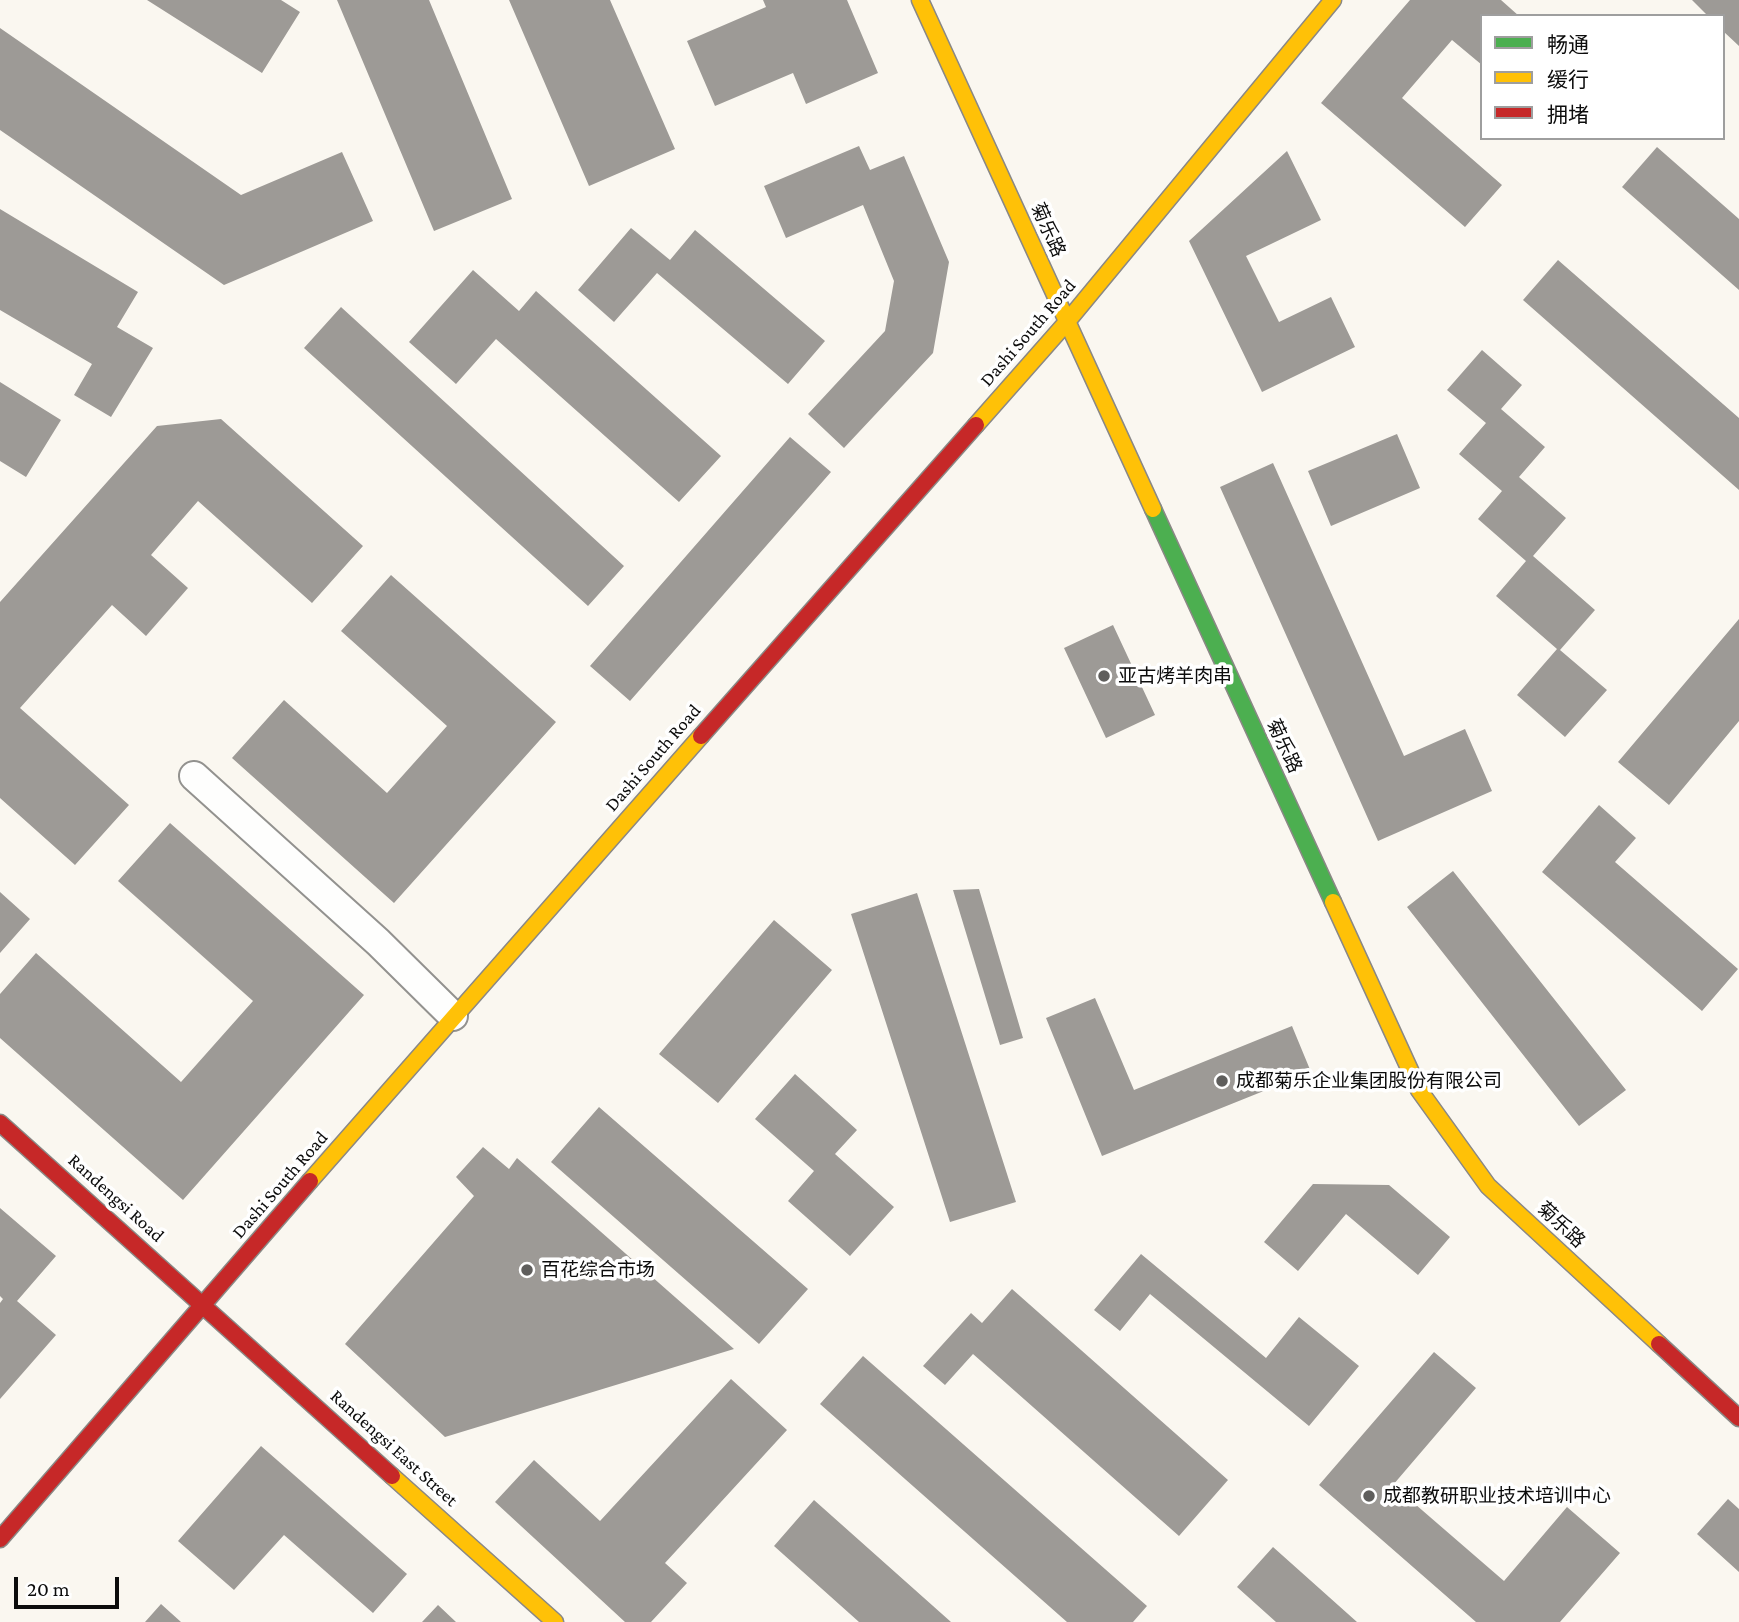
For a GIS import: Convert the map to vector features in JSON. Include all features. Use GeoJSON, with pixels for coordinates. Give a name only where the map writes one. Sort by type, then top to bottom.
{"type":"FeatureCollection","features":[{"type":"Feature","properties":{"kind":"street","name":"菊乐路"},"geometry":{"type":"LineString","coordinates":[[920,0],[1419,1090],[1488,1186],[1739,1418]]}},
{"type":"Feature","properties":{"kind":"street","name":"Dashi South Road"},"geometry":{"type":"LineString","coordinates":[[0,1539],[453,1016],[1066,323],[1333,0]]}},
{"type":"Feature","properties":{"kind":"street"},"geometry":{"type":"LineString","coordinates":[[194,776],[378,942],[453,1016]]}},
{"type":"Feature","properties":{"kind":"street","name":"Randengsi Road"},"geometry":{"type":"LineString","coordinates":[[0,1123],[204,1305]]}},
{"type":"Feature","properties":{"kind":"street","name":"Randengsi East Street"},"geometry":{"type":"LineString","coordinates":[[204,1305],[555,1622]]}},
{"type":"Feature","properties":{"kind":"building"},"geometry":{"type":"Polygon","coordinates":[[[147,0],[281,0],[300,12],[262,73],[147,0]]]}},
{"type":"Feature","properties":{"kind":"building"},"geometry":{"type":"Polygon","coordinates":[[[337,0],[429,0],[512,199],[434,231],[337,0]]]}},
{"type":"Feature","properties":{"kind":"building"},"geometry":{"type":"Polygon","coordinates":[[[509,0],[610,0],[675,149],[589,186],[509,0]]]}},
{"type":"Feature","properties":{"kind":"building"},"geometry":{"type":"Polygon","coordinates":[[[763,0],[847,0],[878,73],[806,104],[793,73],[715,106],[687,41],[766,7],[763,0]]]}},
{"type":"Feature","properties":{"kind":"building"},"geometry":{"type":"Polygon","coordinates":[[[1410,0],[1501,0],[1517,14],[1480,14],[1480,63],[1452,40],[1402,98],[1502,185],[1465,227],[1321,103],[1410,0]]]}},
{"type":"Feature","properties":{"kind":"building"},"geometry":{"type":"Polygon","coordinates":[[[1692,0],[1739,0],[1739,46],[1725,33],[1725,14],[1706,14],[1692,0]]]}},
{"type":"Feature","properties":{"kind":"building"},"geometry":{"type":"Polygon","coordinates":[[[0,28],[241,195],[342,152],[373,221],[224,285],[0,130],[0,28]]]}},
{"type":"Feature","properties":{"kind":"building"},"geometry":{"type":"Polygon","coordinates":[[[859,146],[870,170],[904,156],[949,262],[933,353],[844,448],[808,414],[885,331],[894,281],[863,205],[786,238],[764,186],[859,146]]]}},
{"type":"Feature","properties":{"kind":"building"},"geometry":{"type":"Polygon","coordinates":[[[1657,147],[1739,219],[1739,290],[1622,187],[1657,147]]]}},
{"type":"Feature","properties":{"kind":"building"},"geometry":{"type":"Polygon","coordinates":[[[1287,151],[1321,220],[1246,256],[1279,322],[1331,297],[1355,347],[1262,392],[1189,241],[1287,151]]]}},
{"type":"Feature","properties":{"kind":"building"},"geometry":{"type":"Polygon","coordinates":[[[0,209],[138,292],[117,327],[153,348],[111,417],[74,395],[92,364],[0,310],[0,209]]]}},
{"type":"Feature","properties":{"kind":"building"},"geometry":{"type":"Polygon","coordinates":[[[631,228],[670,260],[695,230],[825,341],[788,384],[657,273],[614,322],[578,290],[631,228]]]}},
{"type":"Feature","properties":{"kind":"building"},"geometry":{"type":"Polygon","coordinates":[[[1558,260],[1739,418],[1739,490],[1523,300],[1558,260]]]}},
{"type":"Feature","properties":{"kind":"building"},"geometry":{"type":"Polygon","coordinates":[[[473,270],[519,311],[536,291],[721,456],[679,502],[496,339],[456,384],[409,342],[473,270]]]}},
{"type":"Feature","properties":{"kind":"building"},"geometry":{"type":"Polygon","coordinates":[[[341,307],[624,566],[588,606],[304,348],[341,307]]]}},
{"type":"Feature","properties":{"kind":"building"},"geometry":{"type":"Polygon","coordinates":[[[1482,350],[1522,385],[1501,409],[1545,447],[1519,477],[1566,518],[1533,556],[1595,610],[1560,650],[1607,690],[1565,737],[1517,695],[1557,649],[1496,596],[1526,561],[1478,519],[1502,491],[1459,454],[1486,423],[1447,390],[1482,350]]]}},
{"type":"Feature","properties":{"kind":"building"},"geometry":{"type":"Polygon","coordinates":[[[0,382],[61,420],[26,477],[0,461],[0,382]]]}},
{"type":"Feature","properties":{"kind":"building"},"geometry":{"type":"Polygon","coordinates":[[[221,419],[363,546],[312,603],[198,501],[151,555],[188,588],[146,636],[112,605],[20,708],[129,805],[75,865],[0,798],[0,602],[157,426],[221,419]]]}},
{"type":"Feature","properties":{"kind":"building"},"geometry":{"type":"Polygon","coordinates":[[[1397,434],[1420,488],[1331,526],[1308,471],[1397,434]]]}},
{"type":"Feature","properties":{"kind":"building"},"geometry":{"type":"Polygon","coordinates":[[[790,437],[831,472],[630,701],[590,666],[790,437]]]}},
{"type":"Feature","properties":{"kind":"building"},"geometry":{"type":"Polygon","coordinates":[[[1273,463],[1404,756],[1465,729],[1492,791],[1378,841],[1220,487],[1273,463]]]}},
{"type":"Feature","properties":{"kind":"building"},"geometry":{"type":"Polygon","coordinates":[[[391,575],[556,722],[394,903],[232,758],[284,700],[387,793],[447,726],[341,631],[391,575]]]}},
{"type":"Feature","properties":{"kind":"building"},"geometry":{"type":"Polygon","coordinates":[[[1739,619],[1739,721],[1669,805],[1618,762],[1739,619]]]}},
{"type":"Feature","properties":{"kind":"building"},"geometry":{"type":"Polygon","coordinates":[[[1113,625],[1155,715],[1106,738],[1064,648],[1113,625]]]}},
{"type":"Feature","properties":{"kind":"building"},"geometry":{"type":"Polygon","coordinates":[[[1599,805],[1636,838],[1615,862],[1738,969],[1702,1011],[1542,872],[1599,805]]]}},
{"type":"Feature","properties":{"kind":"building"},"geometry":{"type":"Polygon","coordinates":[[[170,823],[364,995],[183,1200],[0,1038],[0,994],[36,953],[181,1082],[253,1001],[118,881],[170,823]]]}},
{"type":"Feature","properties":{"kind":"building"},"geometry":{"type":"Polygon","coordinates":[[[1453,871],[1626,1090],[1579,1126],[1407,907],[1453,871]]]}},
{"type":"Feature","properties":{"kind":"building"},"geometry":{"type":"Polygon","coordinates":[[[979,889],[1023,1038],[1000,1045],[953,890],[979,889]]]}},
{"type":"Feature","properties":{"kind":"building"},"geometry":{"type":"Polygon","coordinates":[[[0,892],[30,919],[0,953],[0,892]]]}},
{"type":"Feature","properties":{"kind":"building"},"geometry":{"type":"Polygon","coordinates":[[[917,893],[1016,1202],[950,1222],[851,914],[917,893]]]}},
{"type":"Feature","properties":{"kind":"building"},"geometry":{"type":"Polygon","coordinates":[[[774,920],[832,970],[718,1103],[659,1054],[774,920]]]}},
{"type":"Feature","properties":{"kind":"building","name":"成都菊乐企业集团股份有限公司"},"geometry":{"type":"Polygon","coordinates":[[[1095,998],[1134,1090],[1292,1026],[1311,1072],[1102,1156],[1046,1018],[1095,998]]]}},
{"type":"Feature","properties":{"kind":"building"},"geometry":{"type":"Polygon","coordinates":[[[795,1074],[857,1130],[835,1154],[894,1207],[850,1256],[788,1201],[814,1171],[755,1119],[795,1074]]]}},
{"type":"Feature","properties":{"kind":"building"},"geometry":{"type":"Polygon","coordinates":[[[599,1107],[808,1289],[759,1344],[551,1162],[599,1107]]]}},
{"type":"Feature","properties":{"kind":"building","name":"百花综合市场"},"geometry":{"type":"Polygon","coordinates":[[[483,1147],[509,1169],[517,1158],[734,1349],[445,1437],[345,1344],[474,1196],[456,1177],[483,1147]]]}},
{"type":"Feature","properties":{"kind":"building"},"geometry":{"type":"Polygon","coordinates":[[[1313,1184],[1389,1185],[1450,1237],[1418,1275],[1346,1214],[1298,1271],[1264,1242],[1313,1184]]]}},
{"type":"Feature","properties":{"kind":"building"},"geometry":{"type":"Polygon","coordinates":[[[0,1208],[56,1256],[17,1301],[56,1335],[0,1399],[0,1303],[3,1299],[0,1296],[0,1208]]]}},
{"type":"Feature","properties":{"kind":"building"},"geometry":{"type":"Polygon","coordinates":[[[1141,1254],[1266,1358],[1299,1317],[1359,1366],[1309,1426],[1150,1294],[1120,1331],[1094,1310],[1141,1254]]]}},
{"type":"Feature","properties":{"kind":"building"},"geometry":{"type":"Polygon","coordinates":[[[1012,1289],[1228,1480],[1179,1536],[973,1354],[945,1385],[923,1366],[971,1313],[982,1323],[1012,1289]]]}},
{"type":"Feature","properties":{"kind":"building","name":"成都教研职业技术培训中心"},"geometry":{"type":"Polygon","coordinates":[[[1434,1352],[1476,1388],[1393,1485],[1504,1581],[1567,1507],[1620,1553],[1560,1622],[1476,1622],[1319,1485],[1434,1352]]]}},
{"type":"Feature","properties":{"kind":"building"},"geometry":{"type":"Polygon","coordinates":[[[863,1356],[1147,1606],[1133,1622],[1067,1622],[820,1404],[863,1356]]]}},
{"type":"Feature","properties":{"kind":"building"},"geometry":{"type":"Polygon","coordinates":[[[731,1379],[787,1430],[665,1563],[687,1583],[651,1622],[625,1622],[495,1502],[534,1460],[600,1521],[731,1379]]]}},
{"type":"Feature","properties":{"kind":"building"},"geometry":{"type":"Polygon","coordinates":[[[261,1446],[407,1574],[373,1613],[284,1535],[234,1590],[178,1541],[261,1446]]]}},
{"type":"Feature","properties":{"kind":"building"},"geometry":{"type":"Polygon","coordinates":[[[1728,1499],[1739,1509],[1739,1572],[1697,1534],[1728,1499]]]}},
{"type":"Feature","properties":{"kind":"building"},"geometry":{"type":"Polygon","coordinates":[[[814,1500],[951,1622],[859,1622],[774,1546],[814,1500]]]}},
{"type":"Feature","properties":{"kind":"building"},"geometry":{"type":"Polygon","coordinates":[[[1273,1547],[1357,1622],[1276,1622],[1237,1587],[1273,1547]]]}},
{"type":"Feature","properties":{"kind":"building"},"geometry":{"type":"Polygon","coordinates":[[[161,1604],[181,1622],[145,1622],[161,1604]]]}},
{"type":"Feature","properties":{"kind":"building"},"geometry":{"type":"Polygon","coordinates":[[[438,1605],[456,1622],[422,1622],[438,1605]]]}},
{"type":"Feature","properties":{"kind":"traffic: fast"},"geometry":{"type":"LineString","coordinates":[[1153,509],[1333,902]]}},
{"type":"Feature","properties":{"kind":"traffic: slow"},"geometry":{"type":"LineString","coordinates":[[920,0],[1153,509]]}},
{"type":"Feature","properties":{"kind":"traffic: slow"},"geometry":{"type":"LineString","coordinates":[[976,425],[1066,323],[1333,0]]}},
{"type":"Feature","properties":{"kind":"traffic: slow"},"geometry":{"type":"LineString","coordinates":[[310,1181],[701,736]]}},
{"type":"Feature","properties":{"kind":"traffic: slow"},"geometry":{"type":"LineString","coordinates":[[1333,902],[1419,1090],[1488,1186],[1659,1344]]}},
{"type":"Feature","properties":{"kind":"traffic: slow"},"geometry":{"type":"LineString","coordinates":[[392,1476],[555,1622]]}},
{"type":"Feature","properties":{"kind":"traffic: jam"},"geometry":{"type":"LineString","coordinates":[[701,736],[976,425]]}},
{"type":"Feature","properties":{"kind":"traffic: jam"},"geometry":{"type":"LineString","coordinates":[[0,1123],[392,1476]]}},
{"type":"Feature","properties":{"kind":"traffic: jam"},"geometry":{"type":"LineString","coordinates":[[0,1539],[310,1181]]}},
{"type":"Feature","properties":{"kind":"traffic: jam"},"geometry":{"type":"LineString","coordinates":[[1659,1344],[1739,1418]]}},
{"type":"Feature","properties":{"kind":"place","name":"亚古烤羊肉串"},"geometry":{"type":"Point","coordinates":[1104,676]}},
{"type":"Feature","properties":{"kind":"place","name":"成都菊乐企业集团股份有限公司"},"geometry":{"type":"Point","coordinates":[1222,1081]}},
{"type":"Feature","properties":{"kind":"place","name":"百花综合市场"},"geometry":{"type":"Point","coordinates":[527,1270]}},
{"type":"Feature","properties":{"kind":"place","name":"成都教研职业技术培训中心"},"geometry":{"type":"Point","coordinates":[1369,1496]}}]}
